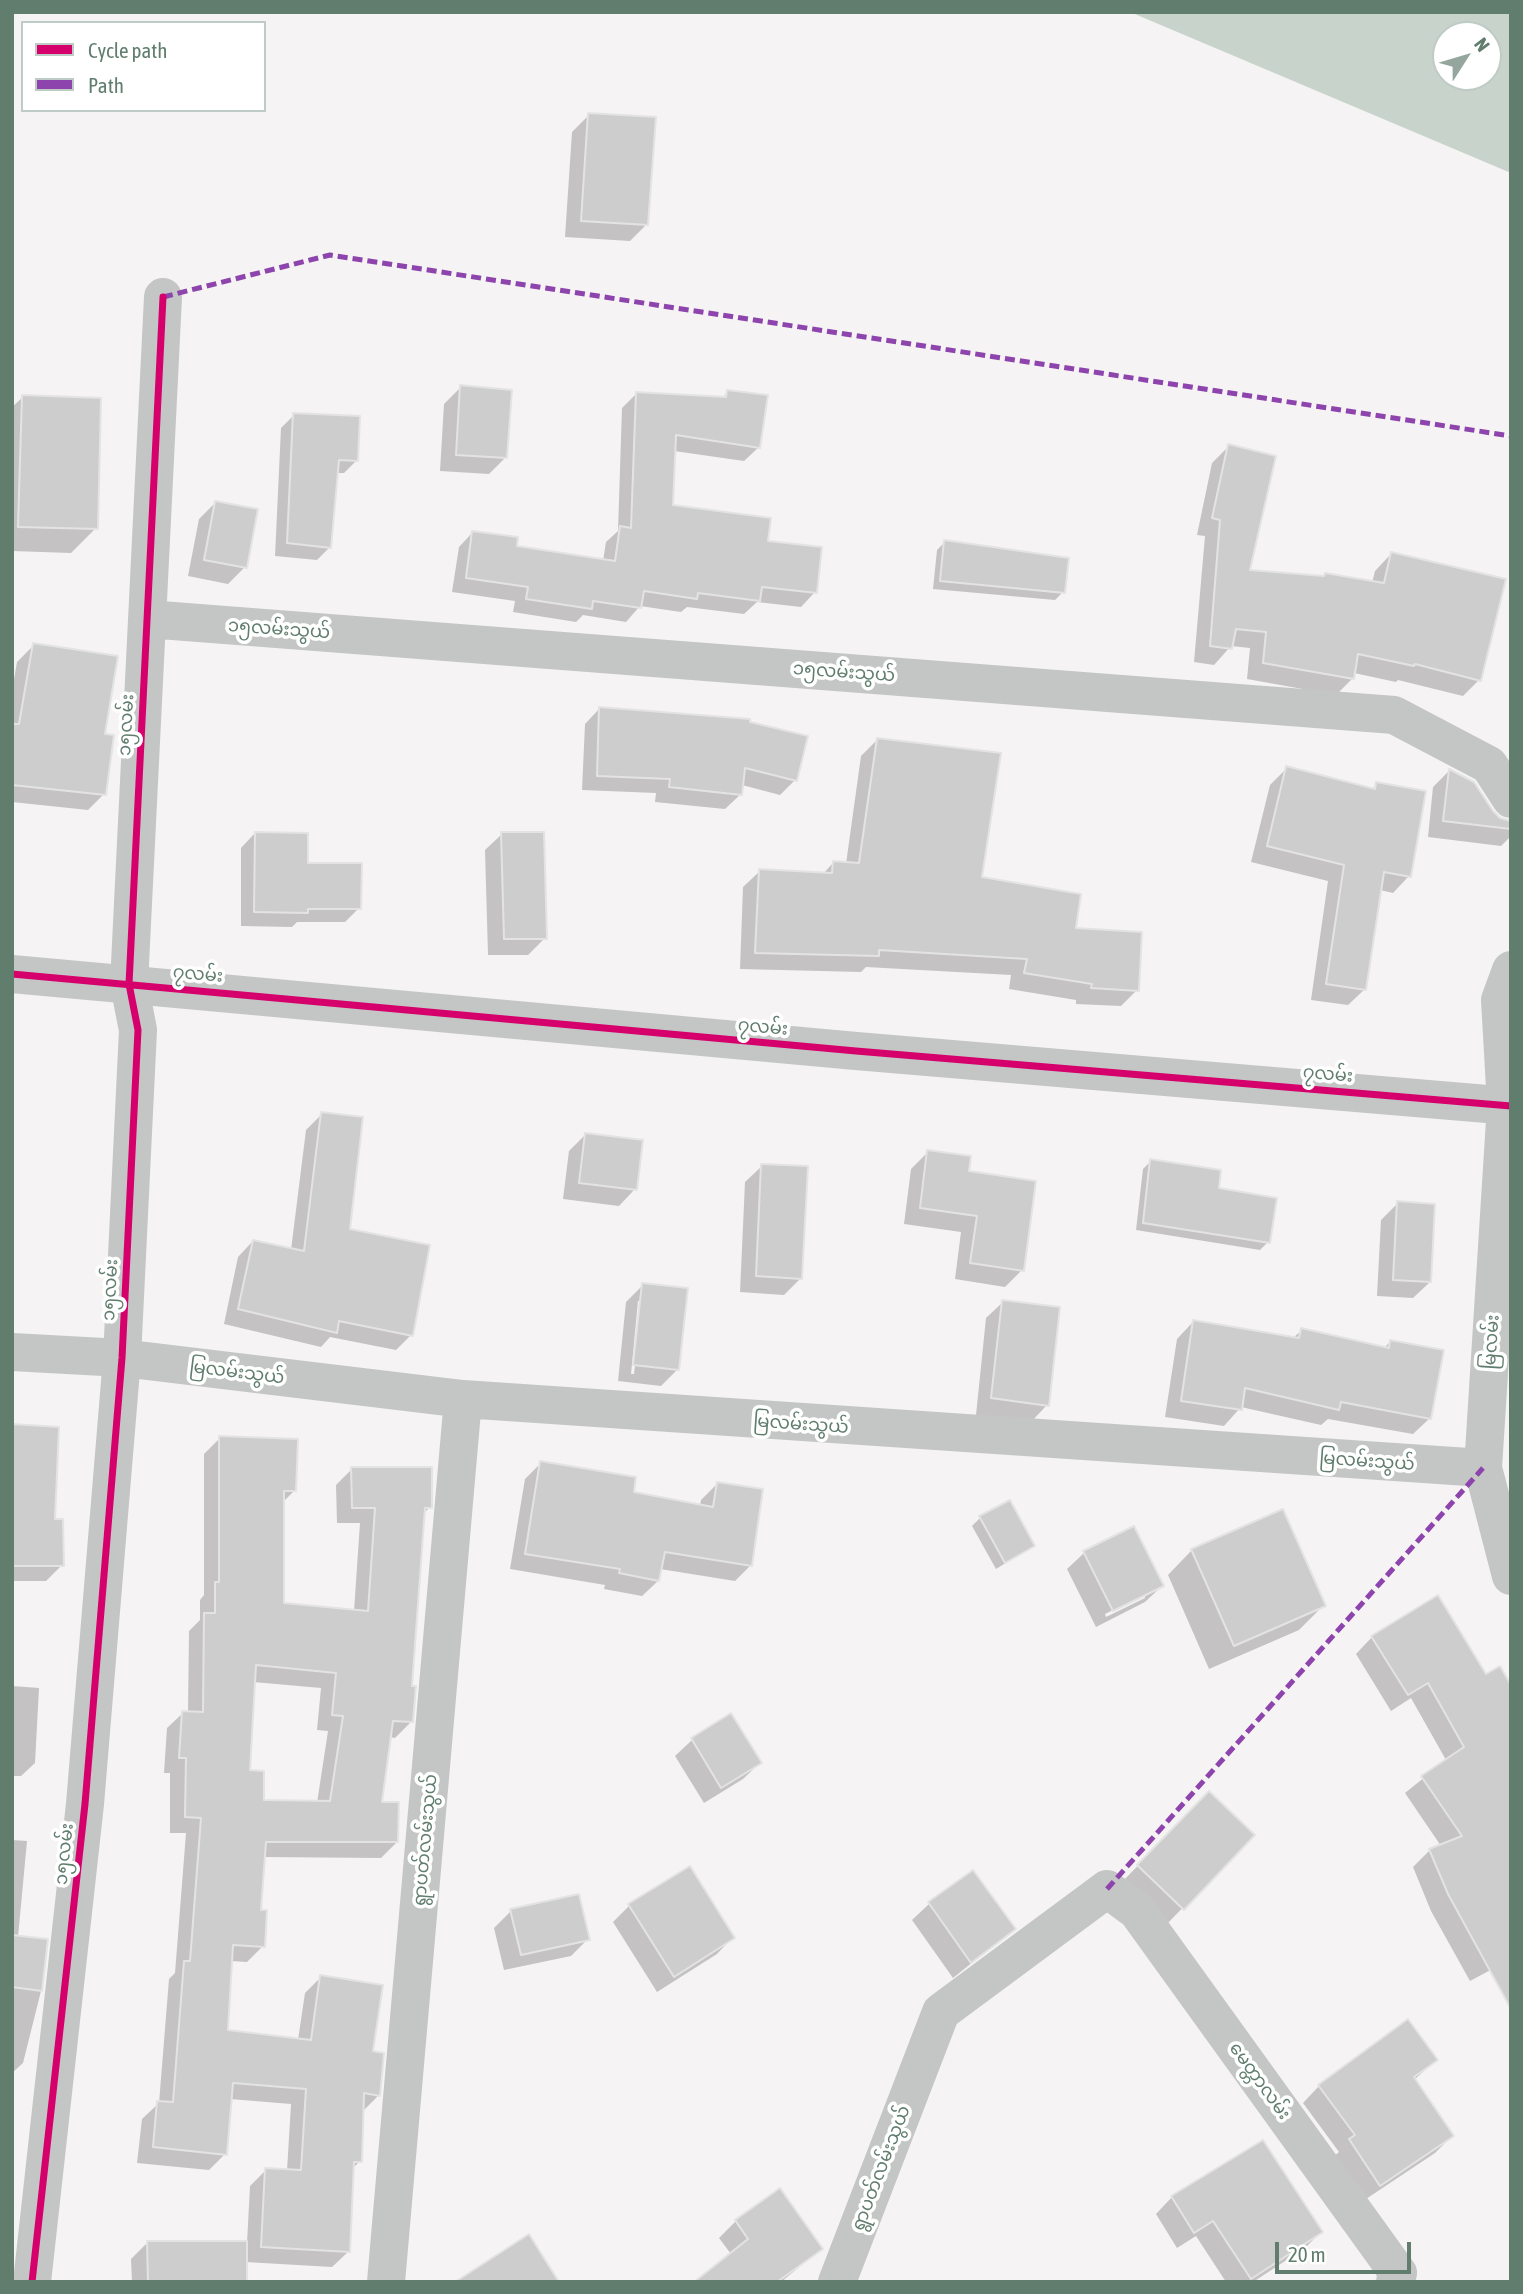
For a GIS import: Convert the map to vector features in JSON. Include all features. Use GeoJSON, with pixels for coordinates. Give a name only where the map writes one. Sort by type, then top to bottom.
{"type":"FeatureCollection","features":[{"type":"Feature","properties":{"kind":"street","name":"၁၅လမ်း"},"geometry":{"type":"LineString","coordinates":[[32,2282],[85,1804],[122,1358],[138,1030],[129,984],[163,297]]}},
{"type":"Feature","properties":{"kind":"street","name":"၁၅လမ်းသွယ်"},"geometry":{"type":"LineString","coordinates":[[147,619],[1394,715],[1489,765],[1511,799]]}},
{"type":"Feature","properties":{"kind":"street"},"geometry":{"type":"LineString","coordinates":[[1509,1105],[1500,1000],[1511,970]]}},
{"type":"Feature","properties":{"kind":"street","name":"၇လမ်း"},"geometry":{"type":"LineString","coordinates":[[12,974],[856,1051],[1509,1105]]}},
{"type":"Feature","properties":{"kind":"street","name":"မြလမ်း"},"geometry":{"type":"LineString","coordinates":[[1509,1105],[1483,1468],[1511,1576]]}},
{"type":"Feature","properties":{"kind":"street","name":"မြလမ်းသွယ်"},"geometry":{"type":"LineString","coordinates":[[12,1352],[122,1358],[464,1399],[1483,1468]]}},
{"type":"Feature","properties":{"kind":"street","name":"ရွာပတ်လမ်းသွယ်"},"geometry":{"type":"LineString","coordinates":[[386,2282],[464,1399]]}},
{"type":"Feature","properties":{"kind":"street","name":"ရွာပတ်လမ်းသွယ်"},"geometry":{"type":"LineString","coordinates":[[837,2282],[941,2012],[1107,1889]]}},
{"type":"Feature","properties":{"kind":"street","name":"မေတ္တာလမ်း"},"geometry":{"type":"LineString","coordinates":[[1107,1889],[1137,1911],[1398,2273],[1395,2282]]}},
{"type":"Feature","properties":{"kind":"shaded area"},"geometry":{"type":"Polygon","coordinates":[[[1130,12],[1511,12],[1511,173],[1130,12]]]}},
{"type":"Feature","properties":{"kind":"building"},"geometry":{"type":"Polygon","coordinates":[[[588,113],[656,117],[648,225],[581,221],[588,113]]]}},
{"type":"Feature","properties":{"kind":"building"},"geometry":{"type":"Polygon","coordinates":[[[460,385],[512,390],[507,458],[456,455],[460,385]]]}},
{"type":"Feature","properties":{"kind":"building"},"geometry":{"type":"Polygon","coordinates":[[[727,390],[768,395],[760,448],[676,435],[673,505],[771,518],[768,541],[822,547],[817,593],[762,587],[760,601],[698,593],[697,599],[644,591],[641,608],[593,601],[592,609],[526,599],[528,587],[466,578],[472,531],[518,537],[517,546],[615,561],[620,526],[631,528],[636,392],[726,397],[727,390]]]}},
{"type":"Feature","properties":{"kind":"building"},"geometry":{"type":"Polygon","coordinates":[[[22,395],[101,398],[98,529],[18,527],[22,395]]]}},
{"type":"Feature","properties":{"kind":"building"},"geometry":{"type":"Polygon","coordinates":[[[293,413],[360,416],[358,461],[339,460],[331,548],[287,543],[293,413]]]}},
{"type":"Feature","properties":{"kind":"building"},"geometry":{"type":"Polygon","coordinates":[[[1228,444],[1276,456],[1250,570],[1324,576],[1325,573],[1384,583],[1391,552],[1506,579],[1481,681],[1415,664],[1414,666],[1358,654],[1354,679],[1263,663],[1266,632],[1236,629],[1232,649],[1210,646],[1220,520],[1212,518],[1228,444]]]}},
{"type":"Feature","properties":{"kind":"building"},"geometry":{"type":"Polygon","coordinates":[[[215,501],[258,509],[247,568],[204,560],[215,501]]]}},
{"type":"Feature","properties":{"kind":"building"},"geometry":{"type":"Polygon","coordinates":[[[944,540],[1069,558],[1065,593],[940,581],[944,540]]]}},
{"type":"Feature","properties":{"kind":"building"},"geometry":{"type":"Polygon","coordinates":[[[33,643],[118,656],[105,734],[114,735],[106,795],[12,785],[12,724],[19,724],[33,643]]]}},
{"type":"Feature","properties":{"kind":"building"},"geometry":{"type":"Polygon","coordinates":[[[599,707],[750,719],[750,722],[808,736],[797,781],[745,768],[742,795],[669,787],[670,779],[597,776],[599,707]]]}},
{"type":"Feature","properties":{"kind":"building"},"geometry":{"type":"Polygon","coordinates":[[[877,738],[1001,753],[982,877],[1081,894],[1076,928],[1142,932],[1139,991],[1091,988],[1092,984],[1024,973],[1027,959],[879,950],[879,956],[755,953],[759,869],[832,873],[833,861],[859,863],[877,738]]]}},
{"type":"Feature","properties":{"kind":"building"},"geometry":{"type":"Polygon","coordinates":[[[1286,766],[1375,789],[1376,782],[1426,791],[1411,877],[1384,872],[1366,990],[1326,984],[1344,865],[1267,846],[1286,766]]]}},
{"type":"Feature","properties":{"kind":"building"},"geometry":{"type":"Polygon","coordinates":[[[1449,769],[1474,782],[1493,811],[1500,818],[1511,821],[1511,829],[1443,821],[1449,769]]]}},
{"type":"Feature","properties":{"kind":"building"},"geometry":{"type":"Polygon","coordinates":[[[255,832],[308,833],[308,863],[362,863],[361,909],[308,909],[308,913],[254,912],[255,832]]]}},
{"type":"Feature","properties":{"kind":"building"},"geometry":{"type":"Polygon","coordinates":[[[501,832],[544,832],[547,939],[504,939],[501,832]]]}},
{"type":"Feature","properties":{"kind":"building"},"geometry":{"type":"Polygon","coordinates":[[[321,1112],[363,1117],[350,1229],[430,1245],[413,1336],[339,1321],[337,1333],[238,1309],[253,1240],[304,1251],[321,1112]]]}},
{"type":"Feature","properties":{"kind":"building"},"geometry":{"type":"Polygon","coordinates":[[[585,1133],[643,1140],[637,1190],[579,1183],[585,1133]]]}},
{"type":"Feature","properties":{"kind":"building"},"geometry":{"type":"Polygon","coordinates":[[[927,1150],[971,1156],[969,1171],[1036,1181],[1024,1271],[970,1263],[977,1216],[920,1208],[927,1150]]]}},
{"type":"Feature","properties":{"kind":"building"},"geometry":{"type":"Polygon","coordinates":[[[1150,1159],[1221,1170],[1219,1188],[1277,1198],[1270,1243],[1143,1223],[1150,1159]]]}},
{"type":"Feature","properties":{"kind":"building"},"geometry":{"type":"Polygon","coordinates":[[[761,1164],[808,1166],[802,1279],[756,1276],[761,1164]]]}},
{"type":"Feature","properties":{"kind":"building"},"geometry":{"type":"Polygon","coordinates":[[[1397,1201],[1435,1204],[1431,1282],[1393,1280],[1397,1201]]]}},
{"type":"Feature","properties":{"kind":"building"},"geometry":{"type":"Polygon","coordinates":[[[642,1283],[688,1288],[679,1370],[633,1365],[642,1283]]]}},
{"type":"Feature","properties":{"kind":"building"},"geometry":{"type":"Polygon","coordinates":[[[1002,1300],[1060,1307],[1049,1406],[991,1398],[1002,1300]]]}},
{"type":"Feature","properties":{"kind":"building"},"geometry":{"type":"Polygon","coordinates":[[[1193,1320],[1299,1338],[1301,1328],[1389,1348],[1390,1340],[1444,1350],[1431,1419],[1341,1402],[1339,1410],[1245,1388],[1242,1410],[1181,1401],[1193,1320]]]}},
{"type":"Feature","properties":{"kind":"building"},"geometry":{"type":"Polygon","coordinates":[[[12,1424],[59,1427],[55,1519],[63,1519],[64,1566],[12,1566],[12,1424]]]}},
{"type":"Feature","properties":{"kind":"building"},"geometry":{"type":"Polygon","coordinates":[[[219,1436],[298,1439],[296,1491],[284,1491],[284,1603],[368,1611],[375,1508],[352,1508],[351,1467],[432,1467],[432,1508],[425,1508],[412,1686],[416,1686],[413,1722],[393,1721],[382,1802],[399,1802],[398,1842],[266,1842],[261,1910],[267,1910],[265,1947],[233,1945],[228,2030],[311,2040],[320,1975],[383,1985],[373,2051],[384,2053],[380,2096],[364,2093],[362,2162],[354,2162],[350,2252],[261,2247],[265,2168],[301,2170],[306,2089],[233,2083],[227,2155],[153,2147],[157,2101],[173,2102],[184,1961],[190,1961],[201,1818],[185,1817],[186,1758],[179,1758],[182,1711],[203,1712],[204,1613],[215,1613],[215,1582],[219,1582],[219,1436]],[[256,1665],[250,1770],[264,1771],[264,1800],[330,1801],[343,1716],[332,1715],[336,1673],[256,1665]]]}},
{"type":"Feature","properties":{"kind":"building"},"geometry":{"type":"Polygon","coordinates":[[[540,1461],[636,1477],[634,1492],[713,1507],[717,1482],[763,1489],[752,1566],[665,1552],[659,1581],[619,1573],[620,1569],[525,1554],[540,1461]]]}},
{"type":"Feature","properties":{"kind":"building"},"geometry":{"type":"Polygon","coordinates":[[[1010,1500],[1035,1546],[1005,1563],[979,1516],[1010,1500]]]}},
{"type":"Feature","properties":{"kind":"building"},"geometry":{"type":"Polygon","coordinates":[[[1283,1509],[1326,1606],[1234,1646],[1191,1549],[1283,1509]]]}},
{"type":"Feature","properties":{"kind":"building"},"geometry":{"type":"Polygon","coordinates":[[[1134,1526],[1164,1586],[1113,1611],[1083,1551],[1134,1526]]]}},
{"type":"Feature","properties":{"kind":"building"},"geometry":{"type":"Polygon","coordinates":[[[1438,1595],[1486,1674],[1500,1666],[1511,1685],[1511,2009],[1448,1894],[1429,1849],[1462,1836],[1421,1776],[1464,1747],[1428,1683],[1408,1695],[1371,1636],[1438,1595]]]}},
{"type":"Feature","properties":{"kind":"building"},"geometry":{"type":"Polygon","coordinates":[[[731,1713],[762,1763],[721,1788],[691,1738],[731,1713]]]}},
{"type":"Feature","properties":{"kind":"building"},"geometry":{"type":"Polygon","coordinates":[[[1209,1791],[1255,1835],[1184,1910],[1137,1865],[1209,1791]]]}},
{"type":"Feature","properties":{"kind":"building"},"geometry":{"type":"Polygon","coordinates":[[[690,1866],[735,1938],[674,1977],[628,1904],[690,1866]]]}},
{"type":"Feature","properties":{"kind":"building"},"geometry":{"type":"Polygon","coordinates":[[[973,1870],[1016,1929],[971,1963],[928,1902],[973,1870]]]}},
{"type":"Feature","properties":{"kind":"building"},"geometry":{"type":"Polygon","coordinates":[[[579,1894],[590,1940],[521,1955],[510,1909],[579,1894]]]}},
{"type":"Feature","properties":{"kind":"building"},"geometry":{"type":"Polygon","coordinates":[[[12,1935],[48,1939],[42,1991],[12,1987],[12,1935]]]}},
{"type":"Feature","properties":{"kind":"building"},"geometry":{"type":"Polygon","coordinates":[[[1408,2019],[1438,2060],[1414,2077],[1454,2136],[1380,2186],[1349,2139],[1355,2135],[1318,2085],[1408,2019]]]}},
{"type":"Feature","properties":{"kind":"building"},"geometry":{"type":"Polygon","coordinates":[[[1263,2140],[1323,2232],[1251,2279],[1213,2221],[1194,2233],[1171,2196],[1263,2140]]]}},
{"type":"Feature","properties":{"kind":"building"},"geometry":{"type":"Polygon","coordinates":[[[780,2188],[823,2249],[777,2282],[694,2282],[748,2239],[735,2220],[780,2188]]]}},
{"type":"Feature","properties":{"kind":"building"},"geometry":{"type":"Polygon","coordinates":[[[529,2234],[559,2282],[455,2282],[529,2234]]]}},
{"type":"Feature","properties":{"kind":"building"},"geometry":{"type":"Polygon","coordinates":[[[147,2241],[247,2241],[247,2282],[148,2282],[147,2241]]]}},
{"type":"Feature","properties":{"kind":"marked path"},"geometry":{"type":"LineString","coordinates":[[163,297],[330,255],[1511,436]]}},
{"type":"Feature","properties":{"kind":"marked path"},"geometry":{"type":"LineString","coordinates":[[1107,1889],[1483,1468]]}},
{"type":"Feature","properties":{"kind":"cycle path"},"geometry":{"type":"LineString","coordinates":[[32,2282],[85,1804],[122,1358],[138,1030],[129,984],[163,297]]}},
{"type":"Feature","properties":{"kind":"cycle path"},"geometry":{"type":"LineString","coordinates":[[12,974],[856,1051],[1511,1106]]}}]}
